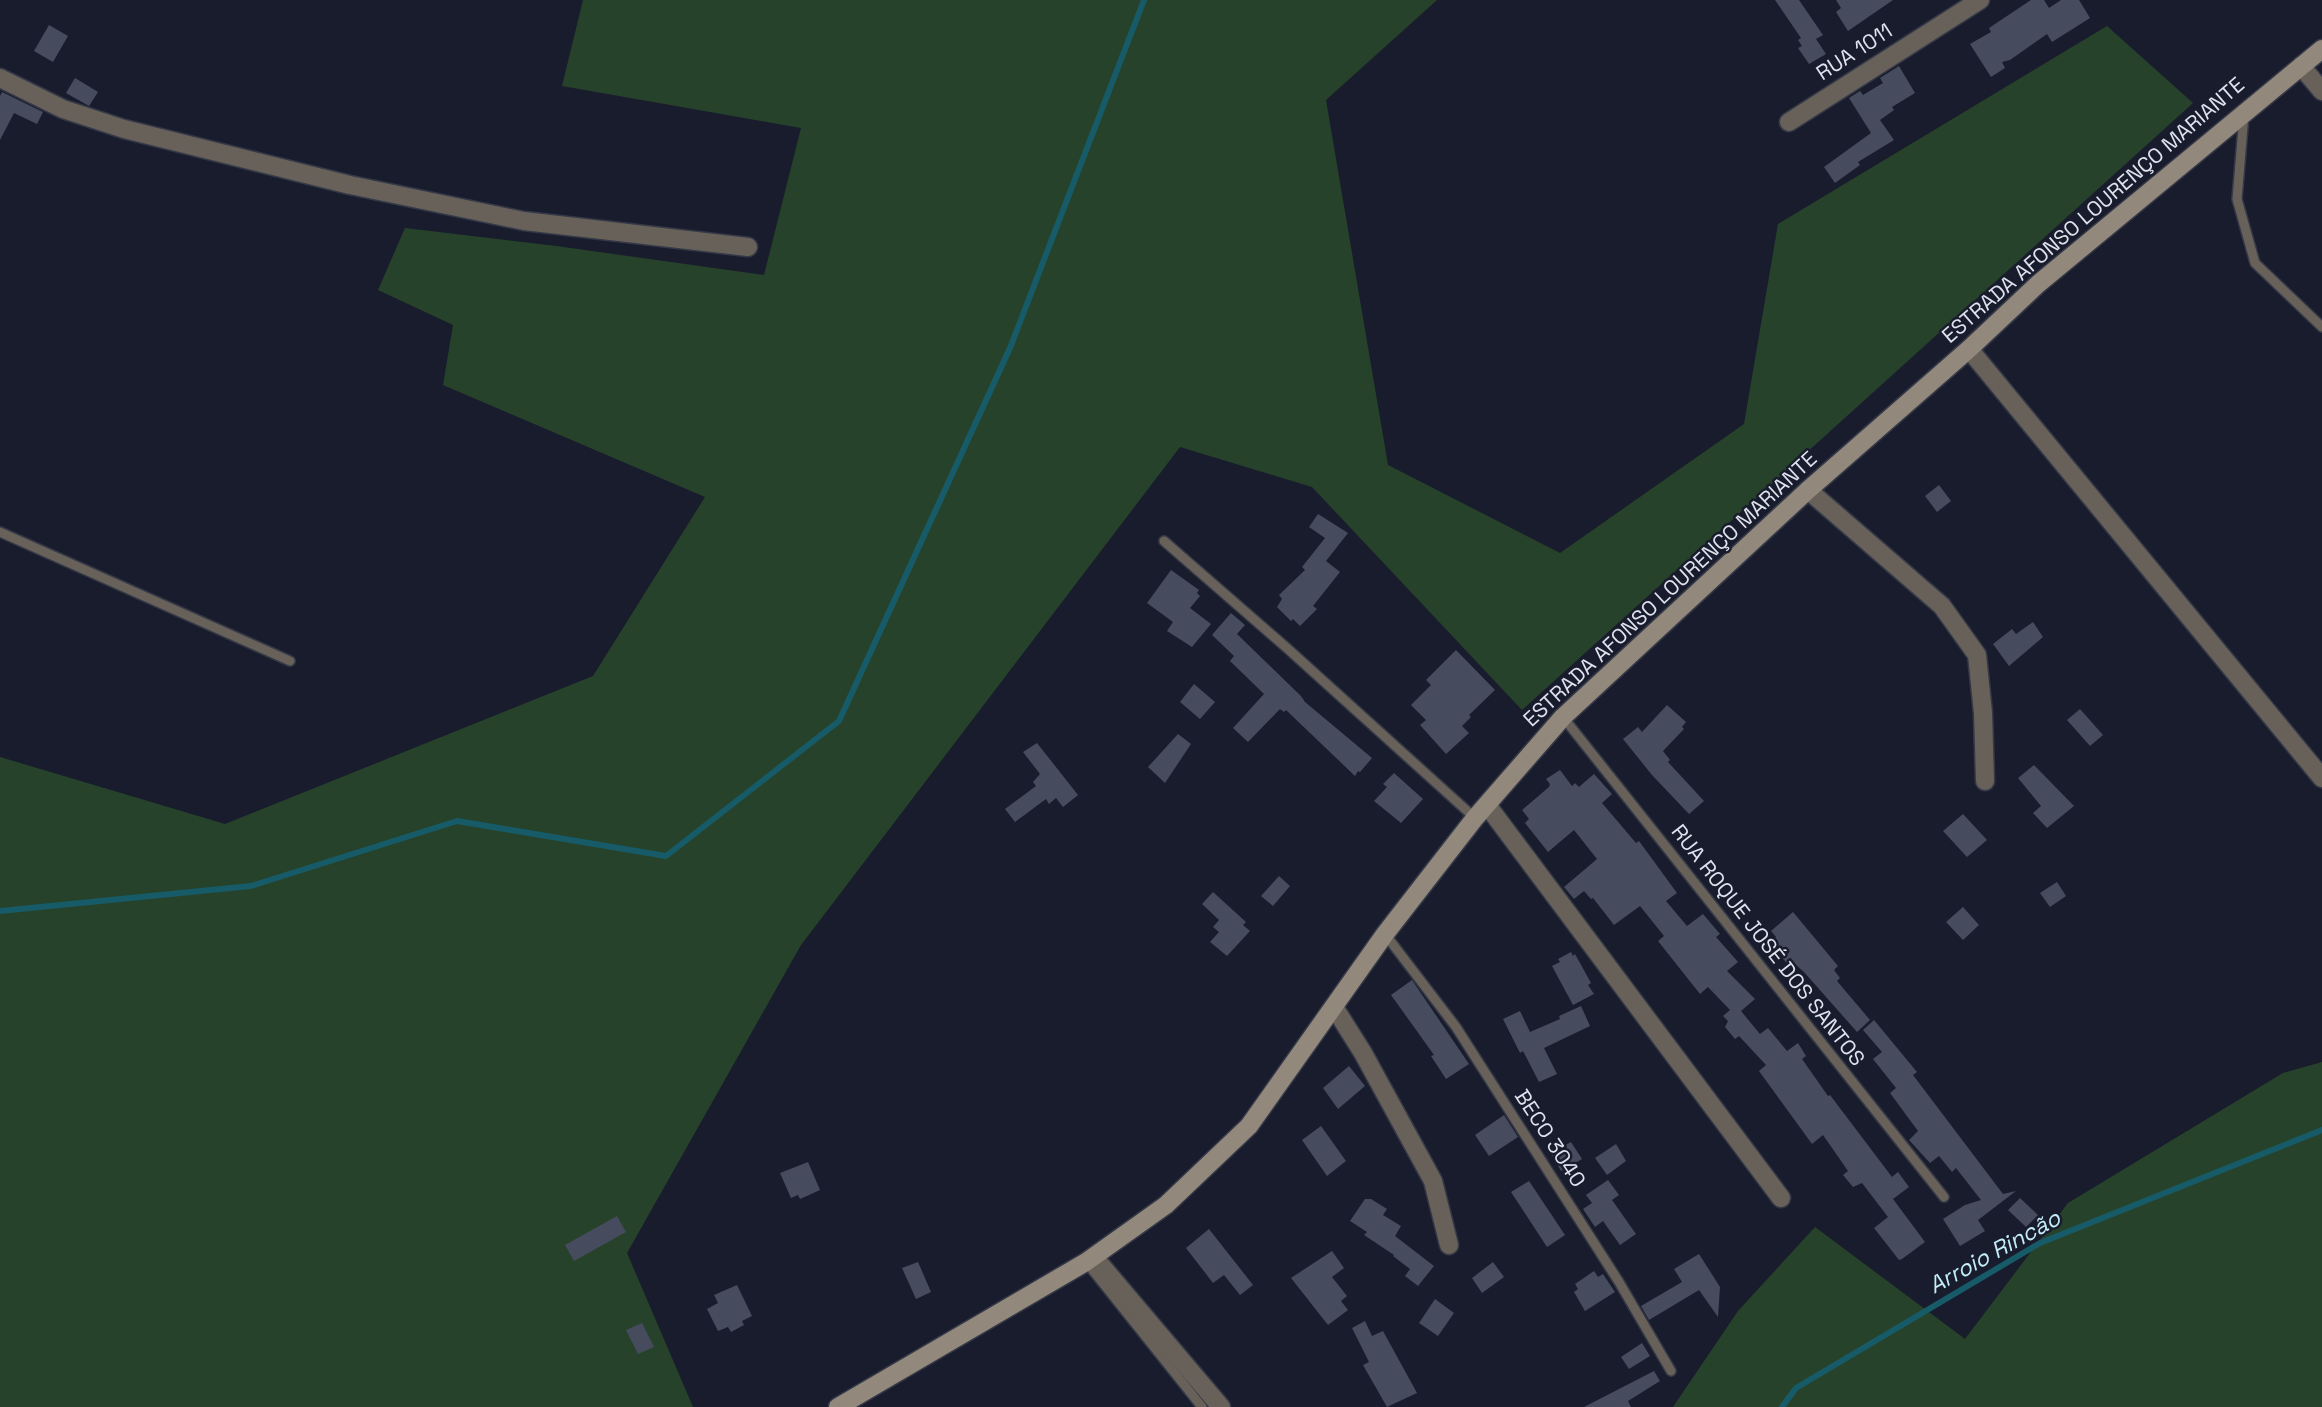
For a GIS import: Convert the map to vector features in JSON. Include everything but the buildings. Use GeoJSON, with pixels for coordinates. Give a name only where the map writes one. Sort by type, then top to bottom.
{"type":"FeatureCollection","features":[{"type":"Feature","properties":{"kind":"main road","name":"ESTRADA AFONSO LOURENÇO MARIANTE"},"geometry":{"type":"LineString","coordinates":[[838,1407],[1090,1259],[1166,1205],[1249,1126],[1385,934],[1481,812],[1563,717],[1808,490],[1969,349],[2038,284],[2322,49]]}},
{"type":"Feature","properties":{"kind":"street","name":"RUA 1011"},"geometry":{"type":"LineString","coordinates":[[1789,122],[1980,0]]}},
{"type":"Feature","properties":{"kind":"street"},"geometry":{"type":"LineString","coordinates":[[2301,66],[2322,92]]}},
{"type":"Feature","properties":{"kind":"street"},"geometry":{"type":"LineString","coordinates":[[0,78],[63,109],[124,130],[350,185],[524,221],[748,247]]}},
{"type":"Feature","properties":{"kind":"street"},"geometry":{"type":"LineString","coordinates":[[1969,349],[2322,778]]}},
{"type":"Feature","properties":{"kind":"street"},"geometry":{"type":"LineString","coordinates":[[1808,490],[1942,606],[1977,655],[1983,713],[1985,782]]}},
{"type":"Feature","properties":{"kind":"street"},"geometry":{"type":"LineString","coordinates":[[1481,812],[1781,1198]]}},
{"type":"Feature","properties":{"kind":"street"},"geometry":{"type":"LineString","coordinates":[[1334,1007],[1363,1053],[1433,1181],[1449,1245]]}},
{"type":"Feature","properties":{"kind":"street"},"geometry":{"type":"LineString","coordinates":[[1090,1259],[1221,1407]]}},
{"type":"Feature","properties":{"kind":"lane"},"geometry":{"type":"LineString","coordinates":[[2244,112],[2237,199],[2255,263],[2322,327]]}},
{"type":"Feature","properties":{"kind":"lane"},"geometry":{"type":"LineString","coordinates":[[0,532],[290,660]]}},
{"type":"Feature","properties":{"kind":"lane"},"geometry":{"type":"LineString","coordinates":[[1164,541],[1481,812]]}},
{"type":"Feature","properties":{"kind":"lane","name":"RUA ROQUE JOSÉ DOS SANTOS"},"geometry":{"type":"LineString","coordinates":[[1563,717],[1944,1197]]}},
{"type":"Feature","properties":{"kind":"lane","name":"BECO 3040"},"geometry":{"type":"LineString","coordinates":[[1385,934],[1456,1027],[1619,1282],[1671,1371]]}},
{"type":"Feature","properties":{"kind":"lane"},"geometry":{"type":"LineString","coordinates":[[1090,1259],[1202,1407]]}},
{"type":"Feature","properties":{"kind":"green space"},"geometry":{"type":"Polygon","coordinates":[[[583,0],[1437,0],[1326,100],[1388,465],[1560,553],[1744,424],[1778,224],[2107,26],[2193,103],[1522,710],[1312,487],[1180,447],[801,945],[627,1253],[693,1407],[0,1407],[0,757],[225,824],[593,676],[705,497],[443,385],[453,325],[378,290],[405,228],[764,275],[801,128],[562,86],[583,0]]]}},
{"type":"Feature","properties":{"kind":"green space"},"geometry":{"type":"Polygon","coordinates":[[[2322,1062],[2322,1407],[1673,1407],[1738,1311],[1815,1227],[1965,1339],[2068,1203],[2283,1073],[2322,1062]]]}},
{"type":"Feature","properties":{"kind":"waterway"},"geometry":{"type":"LineString","coordinates":[[0,911],[251,886],[457,821],[666,856],[839,721],[1010,348],[1144,0]]}},
{"type":"Feature","properties":{"kind":"waterway","name":"Arroio Rincão"},"geometry":{"type":"LineString","coordinates":[[1782,1407],[1796,1388],[2040,1243],[2322,1130]]}}]}
